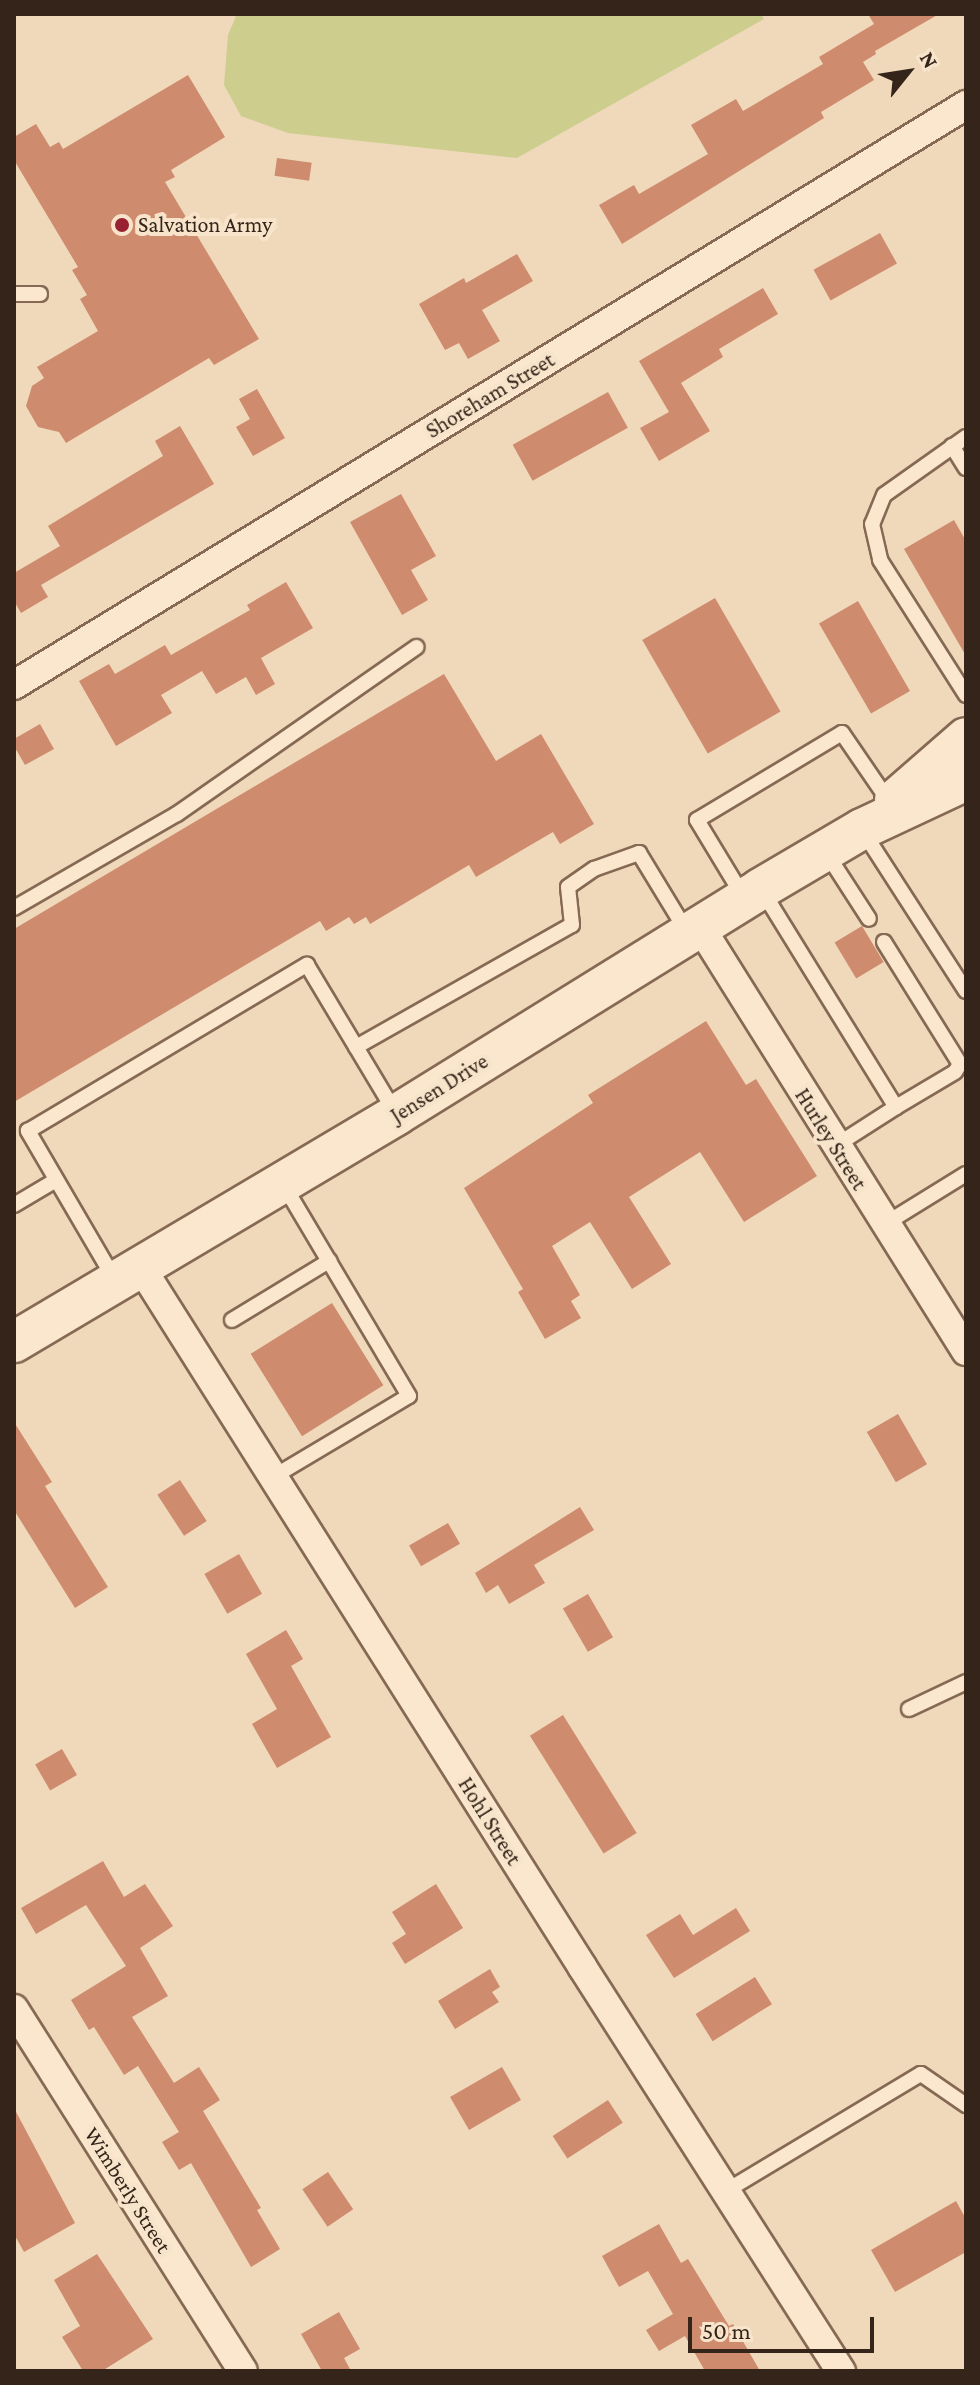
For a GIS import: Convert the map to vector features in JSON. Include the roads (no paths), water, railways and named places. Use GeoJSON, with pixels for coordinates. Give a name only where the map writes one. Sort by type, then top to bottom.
{"type":"FeatureCollection","features":[{"type":"Feature","properties":{"kind":"main road","name":"Jensen Drive"},"geometry":{"type":"LineString","coordinates":[[14,1342],[130,1276],[396,1115],[825,850],[876,816],[966,738]]}},
{"type":"Feature","properties":{"kind":"main road","name":"Jensen Drive"},"geometry":{"type":"LineString","coordinates":[[876,816],[965,783]]}},
{"type":"Feature","properties":{"kind":"street","name":"Shoreham Street"},"geometry":{"type":"LineString","coordinates":[[14,685],[966,105]]}},
{"type":"Feature","properties":{"kind":"street","name":"Hurley Street"},"geometry":{"type":"LineString","coordinates":[[693,929],[885,1224],[958,1321],[966,1351]]}},
{"type":"Feature","properties":{"kind":"street","name":"Hohl Street"},"geometry":{"type":"LineString","coordinates":[[130,1276],[273,1477],[841,2371]]}},
{"type":"Feature","properties":{"kind":"street","name":"Wimberly Street"},"geometry":{"type":"LineString","coordinates":[[14,2009],[243,2371]]}},
{"type":"Feature","properties":{"kind":"lane"},"geometry":{"type":"LineString","coordinates":[[14,294],[40,294]]}},
{"type":"Feature","properties":{"kind":"lane"},"geometry":{"type":"LineString","coordinates":[[966,437],[884,495],[872,524],[880,560],[966,695]]}},
{"type":"Feature","properties":{"kind":"lane"},"geometry":{"type":"LineString","coordinates":[[952,446],[966,468]]}},
{"type":"Feature","properties":{"kind":"lane"},"geometry":{"type":"LineString","coordinates":[[14,908],[177,814],[416,647]]}},
{"type":"Feature","properties":{"kind":"lane"},"geometry":{"type":"LineString","coordinates":[[896,1107],[752,893],[697,820],[842,733],[876,816],[966,991]]}},
{"type":"Feature","properties":{"kind":"lane"},"geometry":{"type":"LineString","coordinates":[[825,850],[869,919]]}},
{"type":"Feature","properties":{"kind":"lane"},"geometry":{"type":"LineString","coordinates":[[356,1047],[572,925],[568,887],[594,869],[639,853],[693,929]]}},
{"type":"Feature","properties":{"kind":"lane"},"geometry":{"type":"LineString","coordinates":[[835,1146],[955,1072],[960,1064],[884,942]]}},
{"type":"Feature","properties":{"kind":"lane"},"geometry":{"type":"LineString","coordinates":[[130,1276],[56,1180],[28,1131],[307,965],[396,1115]]}},
{"type":"Feature","properties":{"kind":"lane"},"geometry":{"type":"LineString","coordinates":[[885,1224],[966,1174]]}},
{"type":"Feature","properties":{"kind":"lane"},"geometry":{"type":"LineString","coordinates":[[14,1205],[56,1180]]}},
{"type":"Feature","properties":{"kind":"lane"},"geometry":{"type":"LineString","coordinates":[[273,1477],[409,1396],[283,1183]]}},
{"type":"Feature","properties":{"kind":"lane"},"geometry":{"type":"LineString","coordinates":[[232,1320],[329,1261]]}},
{"type":"Feature","properties":{"kind":"lane"},"geometry":{"type":"LineString","coordinates":[[909,1709],[966,1682]]}},
{"type":"Feature","properties":{"kind":"lane"},"geometry":{"type":"LineString","coordinates":[[726,2191],[921,2074],[966,2105]]}},
{"type":"Feature","properties":{"kind":"place","name":"Salvation Army"},"geometry":{"type":"Point","coordinates":[122,225]}}]}
